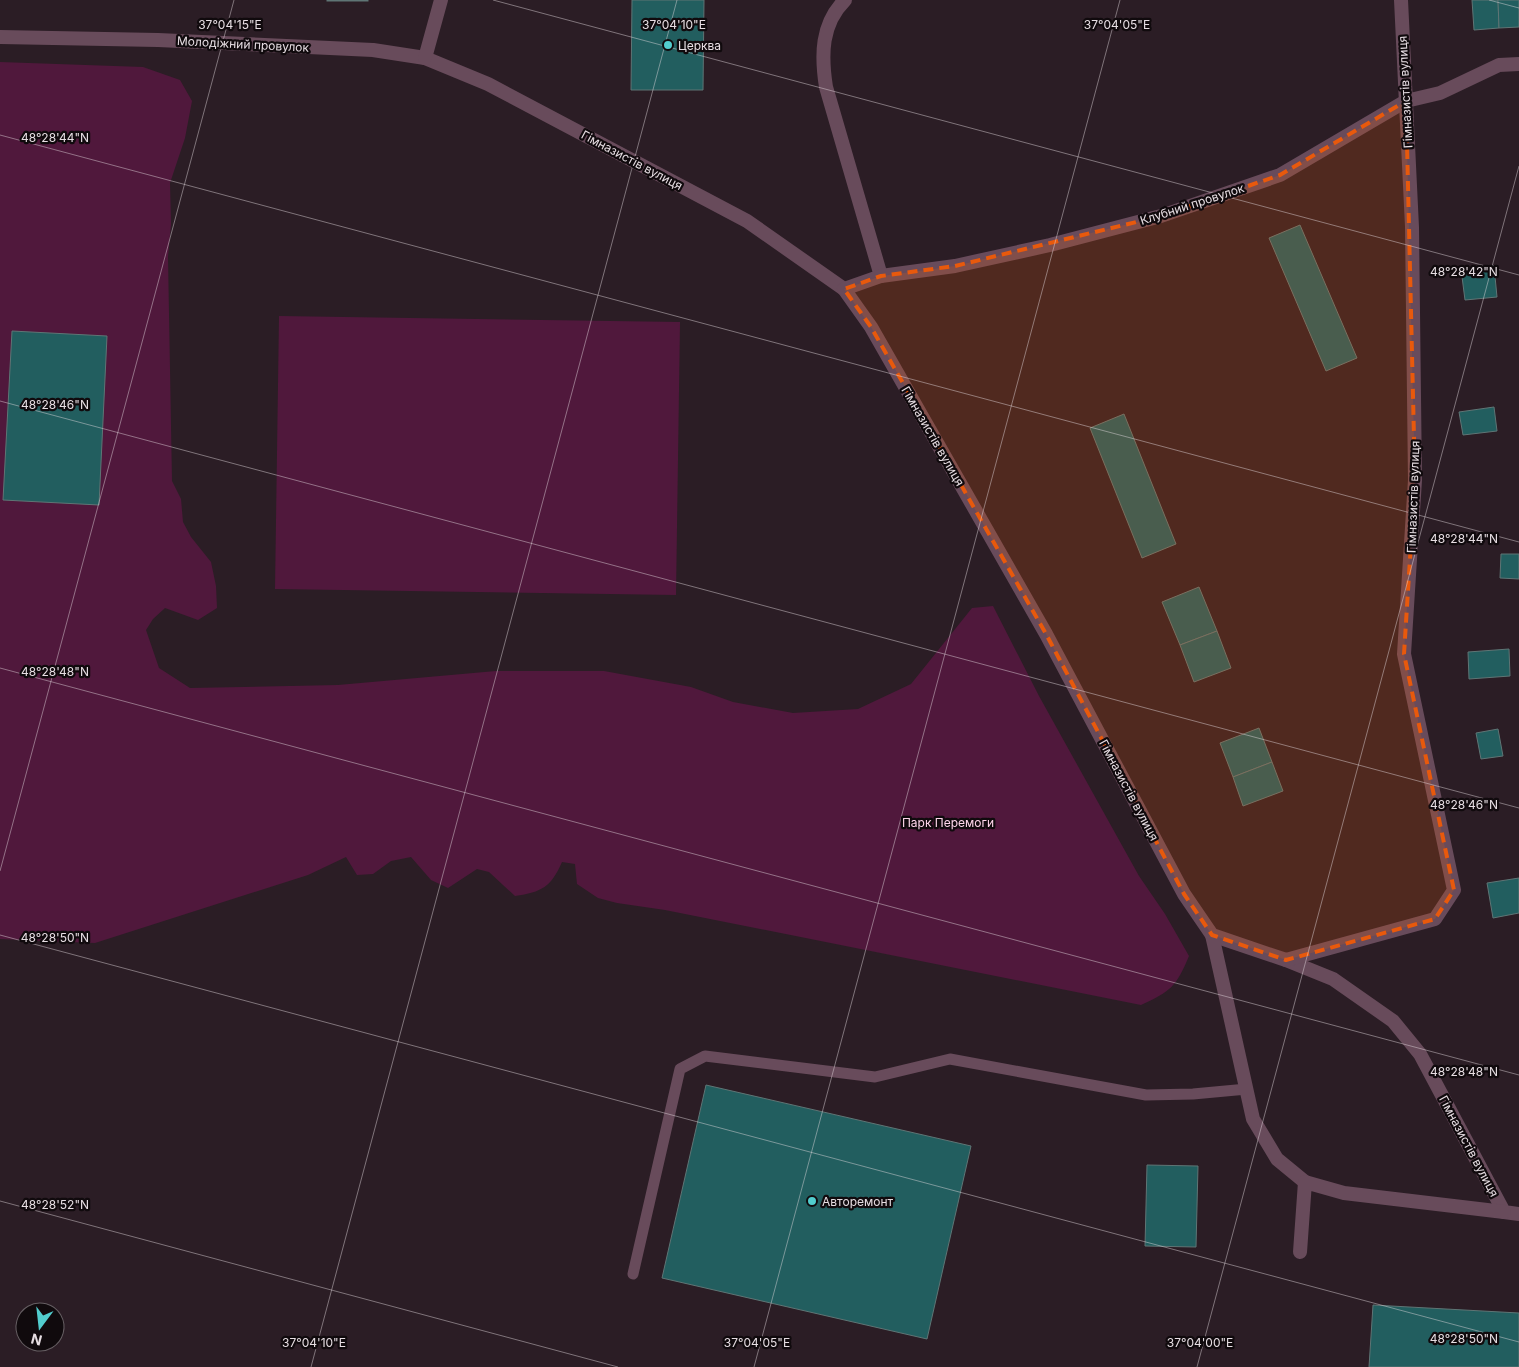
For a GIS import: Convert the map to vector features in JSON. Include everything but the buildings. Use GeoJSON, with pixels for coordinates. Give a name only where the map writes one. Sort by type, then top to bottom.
{"type":"FeatureCollection","features":[{"type":"Feature","properties":{"kind":"street"},"geometry":{"type":"LineString","coordinates":[[425,58],[440,0]]}},
{"type":"Feature","properties":{"kind":"street"},"geometry":{"type":"LineString","coordinates":[[845,0],[826,27],[822,61],[826,87],[881,276]]}},
{"type":"Feature","properties":{"kind":"street","name":"Гімназистів вулиця"},"geometry":{"type":"LineString","coordinates":[[1286,960],[1434,919],[1454,890],[1404,654],[1415,480],[1412,227],[1401,0]]}},
{"type":"Feature","properties":{"kind":"street","name":"Молодіжний провулок"},"geometry":{"type":"LineString","coordinates":[[0,37],[158,40],[373,50],[425,58]]}},
{"type":"Feature","properties":{"kind":"street","name":"Гімназистів вулиця"},"geometry":{"type":"LineString","coordinates":[[425,58],[488,84],[747,221],[844,289],[871,327],[1004,560],[1184,894],[1212,935],[1286,960],[1333,979],[1393,1021],[1420,1054],[1504,1212],[1519,1214]]}},
{"type":"Feature","properties":{"kind":"street","name":"Клубний провулок"},"geometry":{"type":"LineString","coordinates":[[844,289],[881,276],[964,264],[1050,245],[1162,216],[1280,175],[1406,101],[1440,93],[1499,65],[1519,64]]}},
{"type":"Feature","properties":{"kind":"street"},"geometry":{"type":"LineString","coordinates":[[1212,935],[1253,1119],[1277,1159],[1304,1182],[1344,1193],[1504,1212]]}},
{"type":"Feature","properties":{"kind":"street"},"geometry":{"type":"LineString","coordinates":[[1300,1252],[1304,1182]]}},
{"type":"Feature","properties":{"kind":"lane"},"geometry":{"type":"LineString","coordinates":[[633,1274],[680,1069],[705,1056],[875,1077],[950,1059],[1146,1095],[1193,1094],[1247,1089]]}},
{"type":"Feature","properties":{"kind":"highlighted area"},"geometry":{"type":"Polygon","coordinates":[[[1406,101],[1415,480],[1404,654],[1454,890],[1435,919],[1286,960],[1212,935],[1184,894],[1046,634],[871,327],[844,289],[881,276],[955,266],[1161,216],[1280,175],[1406,101]]]}},
{"type":"Feature","properties":{"kind":"green space","name":"Парк Перемоги"},"geometry":{"type":"Polygon","coordinates":[[[0,62],[143,67],[180,80],[192,101],[185,138],[170,183],[171,224],[168,257],[172,481],[181,499],[183,522],[191,537],[211,562],[216,586],[217,608],[198,620],[165,608],[153,619],[146,630],[159,668],[190,688],[338,685],[496,671],[604,671],[691,687],[733,702],[793,713],[858,709],[911,684],[972,608],[993,606],[1039,696],[1139,876],[1165,914],[1189,956],[1176,981],[1166,992],[1141,1005],[665,910],[617,903],[598,898],[577,884],[575,864],[562,862],[554,877],[544,887],[532,893],[515,896],[489,872],[477,869],[448,888],[431,880],[411,857],[391,861],[373,874],[357,875],[346,857],[308,875],[95,943],[0,939],[0,62]]]}},
{"type":"Feature","properties":{"kind":"green space"},"geometry":{"type":"Polygon","coordinates":[[[279,316],[680,322],[676,595],[275,589],[279,316]]]}},
{"type":"Feature","properties":{"kind":"place","name":"Церква"},"geometry":{"type":"Point","coordinates":[668,45]}},
{"type":"Feature","properties":{"kind":"place","name":"Авторемонт"},"geometry":{"type":"Point","coordinates":[812,1201]}}]}
